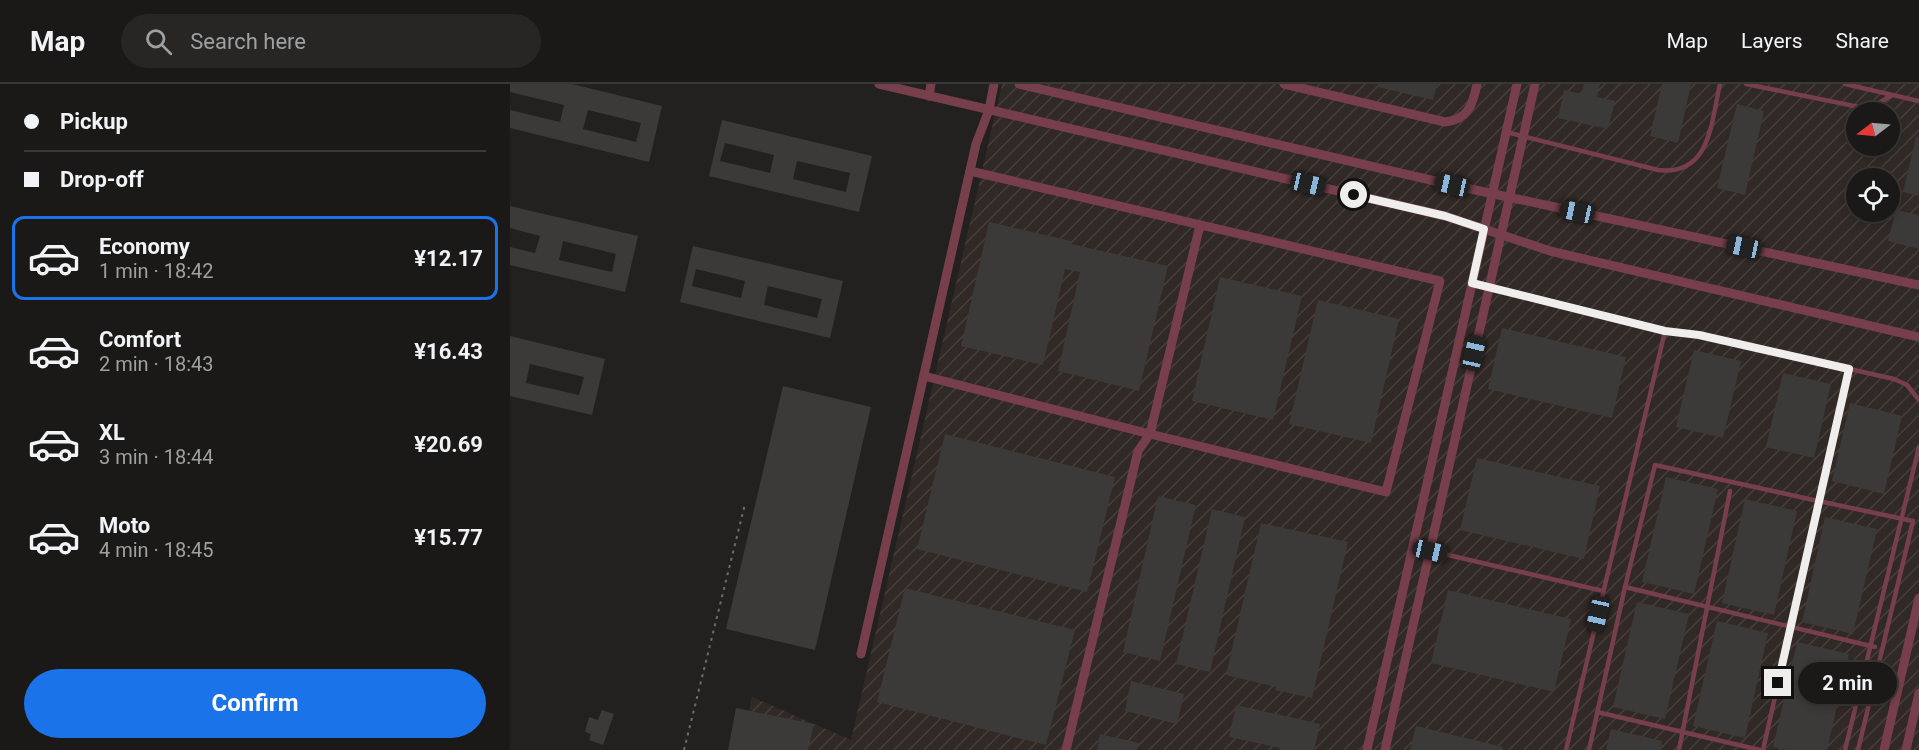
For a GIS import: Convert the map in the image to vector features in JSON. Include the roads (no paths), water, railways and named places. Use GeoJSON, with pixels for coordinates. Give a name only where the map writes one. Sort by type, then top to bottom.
{"type":"FeatureCollection","features":[{"type":"Feature","properties":{"kind":"street"},"geometry":{"type":"LineString","coordinates":[[879,84],[1445,216],[1550,251],[1919,337]]}},
{"type":"Feature","properties":{"kind":"street"},"geometry":{"type":"LineString","coordinates":[[929,96],[931,84]]}},
{"type":"Feature","properties":{"kind":"street"},"geometry":{"type":"LineString","coordinates":[[861,654],[976,144],[994,84]]}},
{"type":"Feature","properties":{"kind":"street"},"geometry":{"type":"LineString","coordinates":[[1018,84],[1492,194],[1919,285]]}},
{"type":"Feature","properties":{"kind":"street"},"geometry":{"type":"LineString","coordinates":[[1290,85],[1444,122],[1455,120],[1467,112],[1473,103],[1477,84]]}},
{"type":"Feature","properties":{"kind":"street"},"geometry":{"type":"LineString","coordinates":[[1367,750],[1517,84]]}},
{"type":"Feature","properties":{"kind":"street"},"geometry":{"type":"LineString","coordinates":[[1385,750],[1535,84]]}},
{"type":"Feature","properties":{"kind":"street"},"geometry":{"type":"LineString","coordinates":[[924,376],[1386,492],[1440,281],[970,171]]}},
{"type":"Feature","properties":{"kind":"street"},"geometry":{"type":"LineString","coordinates":[[1066,750],[1138,451],[1150,434],[1200,225]]}},
{"type":"Feature","properties":{"kind":"street"},"geometry":{"type":"LineString","coordinates":[[1884,750],[1919,598]]}},
{"type":"Feature","properties":{"kind":"street"},"geometry":{"type":"LineString","coordinates":[[1906,750],[1919,693]]}},
{"type":"Feature","properties":{"kind":"lane"},"geometry":{"type":"LineString","coordinates":[[1506,132],[1658,170],[1681,169],[1700,156],[1705,146],[1720,84]]}},
{"type":"Feature","properties":{"kind":"lane"},"geometry":{"type":"LineString","coordinates":[[1746,84],[1869,109],[1892,95]]}},
{"type":"Feature","properties":{"kind":"lane"},"geometry":{"type":"LineString","coordinates":[[1845,84],[1919,101]]}},
{"type":"Feature","properties":{"kind":"lane"},"geometry":{"type":"LineString","coordinates":[[1472,283],[1665,331],[1699,335],[1900,382],[1912,390],[1919,400]]}},
{"type":"Feature","properties":{"kind":"lane"},"geometry":{"type":"LineString","coordinates":[[1566,750],[1665,331]]}},
{"type":"Feature","properties":{"kind":"lane"},"geometry":{"type":"LineString","coordinates":[[1597,712],[1761,750],[1849,369]]}},
{"type":"Feature","properties":{"kind":"lane"},"geometry":{"type":"LineString","coordinates":[[1845,750],[1919,447]]}},
{"type":"Feature","properties":{"kind":"lane"},"geometry":{"type":"LineString","coordinates":[[1589,750],[1655,465],[1913,521],[1858,750]]}},
{"type":"Feature","properties":{"kind":"lane"},"geometry":{"type":"LineString","coordinates":[[1679,750],[1730,491]]}},
{"type":"Feature","properties":{"kind":"lane"},"geometry":{"type":"LineString","coordinates":[[1430,551],[1603,591]]}},
{"type":"Feature","properties":{"kind":"lane"},"geometry":{"type":"LineString","coordinates":[[1625,587],[1882,648]]}}]}
